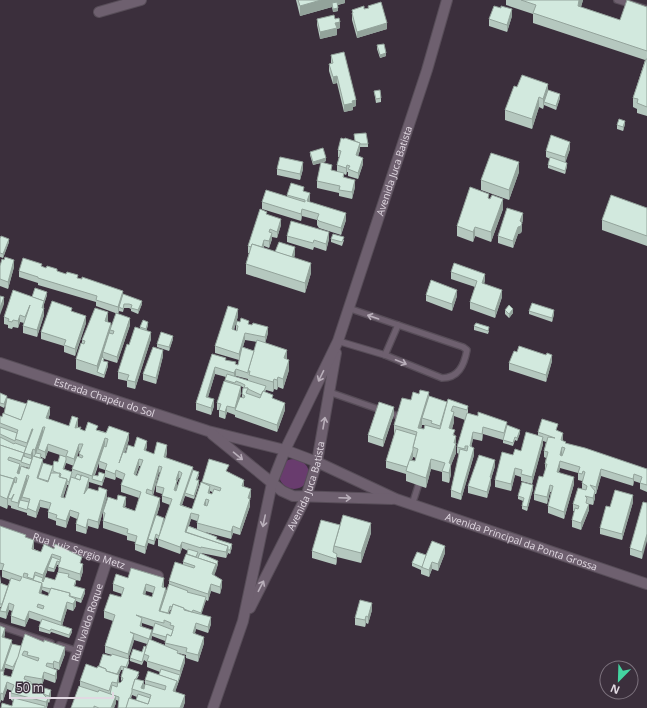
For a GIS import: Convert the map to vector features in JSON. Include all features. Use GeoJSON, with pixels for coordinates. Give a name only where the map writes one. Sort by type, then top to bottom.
{"type":"FeatureCollection","features":[{"type":"Feature","properties":{"kind":"main road"},"geometry":{"type":"LineString","coordinates":[[99,12],[141,0]]}},
{"type":"Feature","properties":{"kind":"main road","name":"Avenida Juca Batista"},"geometry":{"type":"LineString","coordinates":[[214,708],[244,621],[306,497],[317,462],[338,341],[428,70],[448,0]]}},
{"type":"Feature","properties":{"kind":"main road","name":"Avenida Juca Batista"},"geometry":{"type":"LineString","coordinates":[[244,621],[272,483],[284,450],[338,341]]}},
{"type":"Feature","properties":{"kind":"main road","name":"Estrada Chapéu do Sol"},"geometry":{"type":"LineString","coordinates":[[0,363],[208,431],[284,450],[317,462]]}},
{"type":"Feature","properties":{"kind":"main road","name":"Estrada Chapéu do Sol"},"geometry":{"type":"LineString","coordinates":[[208,431],[272,483]]}},
{"type":"Feature","properties":{"kind":"main road","name":"Avenida Principal da Ponta Grossa"},"geometry":{"type":"LineString","coordinates":[[317,462],[396,500],[647,584]]}},
{"type":"Feature","properties":{"kind":"main road","name":"Avenida Principal da Ponta Grossa"},"geometry":{"type":"LineString","coordinates":[[272,483],[282,491],[294,496],[396,500]]}},
{"type":"Feature","properties":{"kind":"main road","name":"Rua Luiz Sergio Metz"},"geometry":{"type":"LineString","coordinates":[[0,525],[158,576]]}},
{"type":"Feature","properties":{"kind":"main road","name":"Rua Ivaldo Roque"},"geometry":{"type":"LineString","coordinates":[[59,708],[108,560]]}},
{"type":"Feature","properties":{"kind":"lane"},"geometry":{"type":"LineString","coordinates":[[617,0],[647,9]]}},
{"type":"Feature","properties":{"kind":"lane"},"geometry":{"type":"LineString","coordinates":[[338,341],[385,355],[442,378],[451,378],[456,375],[466,357],[467,350],[463,347],[348,308]]}},
{"type":"Feature","properties":{"kind":"lane"},"geometry":{"type":"LineString","coordinates":[[385,355],[398,325]]}},
{"type":"Feature","properties":{"kind":"lane"},"geometry":{"type":"LineString","coordinates":[[329,392],[398,416],[408,424]]}},
{"type":"Feature","properties":{"kind":"lane"},"geometry":{"type":"LineString","coordinates":[[412,505],[422,470]]}},
{"type":"Feature","properties":{"kind":"lane"},"geometry":{"type":"LineString","coordinates":[[0,626],[78,651]]}},
{"type":"Feature","properties":{"kind":"shaded area"},"geometry":{"type":"Polygon","coordinates":[[[294,459],[304,464],[309,474],[304,484],[294,489],[284,484],[279,474],[284,464],[294,459]]]}},
{"type":"Feature","properties":{"kind":"building"},"geometry":{"type":"Polygon","coordinates":[[[298,0],[321,0],[300,6],[298,0]]]}},
{"type":"Feature","properties":{"kind":"building"},"geometry":{"type":"Polygon","coordinates":[[[521,0],[579,0],[578,6],[620,20],[627,0],[647,7],[647,51],[533,13],[536,5],[521,0]]]}},
{"type":"Feature","properties":{"kind":"building"},"geometry":{"type":"Polygon","coordinates":[[[337,2],[338,8],[333,9],[332,3],[337,2]]]}},
{"type":"Feature","properties":{"kind":"building"},"geometry":{"type":"Polygon","coordinates":[[[381,2],[387,23],[357,32],[352,10],[364,6],[364,9],[369,8],[368,6],[381,2]]]}},
{"type":"Feature","properties":{"kind":"building"},"geometry":{"type":"Polygon","coordinates":[[[494,6],[512,9],[507,25],[489,19],[494,6]]]}},
{"type":"Feature","properties":{"kind":"building"},"geometry":{"type":"Polygon","coordinates":[[[334,15],[335,19],[339,18],[340,22],[335,23],[337,28],[320,32],[317,19],[334,15]]]}},
{"type":"Feature","properties":{"kind":"building"},"geometry":{"type":"Polygon","coordinates":[[[384,44],[386,53],[380,55],[377,45],[384,44]]]}},
{"type":"Feature","properties":{"kind":"building"},"geometry":{"type":"Polygon","coordinates":[[[344,52],[356,100],[352,101],[353,103],[344,105],[337,76],[333,77],[329,64],[333,63],[331,55],[344,52]]]}},
{"type":"Feature","properties":{"kind":"building"},"geometry":{"type":"Polygon","coordinates":[[[646,59],[647,107],[637,103],[638,99],[633,98],[646,59]]]}},
{"type":"Feature","properties":{"kind":"building"},"geometry":{"type":"Polygon","coordinates":[[[522,75],[548,84],[543,99],[539,97],[532,119],[505,110],[514,86],[517,87],[522,75]]]}},
{"type":"Feature","properties":{"kind":"building"},"geometry":{"type":"Polygon","coordinates":[[[380,90],[381,98],[376,99],[374,91],[380,90]]]}},
{"type":"Feature","properties":{"kind":"building"},"geometry":{"type":"Polygon","coordinates":[[[548,90],[560,94],[556,106],[544,102],[548,90]]]}},
{"type":"Feature","properties":{"kind":"building"},"geometry":{"type":"Polygon","coordinates":[[[619,119],[625,121],[623,127],[617,125],[619,119]]]}},
{"type":"Feature","properties":{"kind":"building"},"geometry":{"type":"Polygon","coordinates":[[[366,133],[368,144],[360,144],[355,141],[354,134],[366,133]]]}},
{"type":"Feature","properties":{"kind":"building"},"geometry":{"type":"Polygon","coordinates":[[[551,135],[570,142],[565,157],[546,151],[551,135]]]}},
{"type":"Feature","properties":{"kind":"building"},"geometry":{"type":"Polygon","coordinates":[[[341,138],[360,143],[356,155],[363,158],[358,173],[348,169],[350,166],[347,165],[346,168],[337,165],[341,151],[338,150],[341,138]]]}},
{"type":"Feature","properties":{"kind":"building"},"geometry":{"type":"Polygon","coordinates":[[[323,148],[326,158],[313,162],[310,152],[323,148]]]}},
{"type":"Feature","properties":{"kind":"building"},"geometry":{"type":"Polygon","coordinates":[[[491,153],[519,162],[509,190],[481,180],[491,153]]]}},
{"type":"Feature","properties":{"kind":"building"},"geometry":{"type":"Polygon","coordinates":[[[280,157],[303,162],[300,174],[277,169],[280,157]]]}},
{"type":"Feature","properties":{"kind":"building"},"geometry":{"type":"Polygon","coordinates":[[[550,157],[567,163],[565,171],[548,165],[550,157]]]}},
{"type":"Feature","properties":{"kind":"building"},"geometry":{"type":"Polygon","coordinates":[[[321,162],[332,165],[331,170],[344,173],[343,177],[355,180],[352,192],[339,190],[340,186],[317,181],[321,162]]]}},
{"type":"Feature","properties":{"kind":"building"},"geometry":{"type":"Polygon","coordinates":[[[291,183],[304,187],[303,191],[310,193],[307,201],[346,213],[341,228],[319,221],[317,219],[319,214],[302,209],[301,214],[262,202],[266,190],[305,202],[305,200],[287,195],[291,183]]]}},
{"type":"Feature","properties":{"kind":"building"},"geometry":{"type":"Polygon","coordinates":[[[470,187],[489,194],[488,198],[490,199],[492,195],[503,199],[491,232],[475,227],[473,232],[457,226],[470,187]]]}},
{"type":"Feature","properties":{"kind":"building"},"geometry":{"type":"Polygon","coordinates":[[[611,195],[647,208],[647,236],[602,220],[611,195]]]}},
{"type":"Feature","properties":{"kind":"building"},"geometry":{"type":"Polygon","coordinates":[[[507,208],[523,213],[520,221],[522,223],[521,226],[518,227],[513,241],[498,236],[507,208]]]}},
{"type":"Feature","properties":{"kind":"building"},"geometry":{"type":"Polygon","coordinates":[[[260,209],[267,212],[266,214],[281,219],[277,232],[270,229],[269,232],[272,233],[269,241],[264,240],[262,247],[252,244],[251,247],[248,246],[260,209]]]}},
{"type":"Feature","properties":{"kind":"building"},"geometry":{"type":"Polygon","coordinates":[[[291,221],[329,232],[326,244],[314,240],[313,243],[287,236],[291,221]]]}},
{"type":"Feature","properties":{"kind":"building"},"geometry":{"type":"Polygon","coordinates":[[[333,234],[344,237],[342,242],[331,239],[333,234]]]}},
{"type":"Feature","properties":{"kind":"building"},"geometry":{"type":"Polygon","coordinates":[[[1,236],[9,239],[3,254],[0,253],[1,236]]]}},
{"type":"Feature","properties":{"kind":"building"},"geometry":{"type":"Polygon","coordinates":[[[279,242],[295,247],[292,257],[275,252],[279,242]]]}},
{"type":"Feature","properties":{"kind":"building"},"geometry":{"type":"Polygon","coordinates":[[[252,244],[311,263],[305,283],[246,264],[252,244]]]}},
{"type":"Feature","properties":{"kind":"building"},"geometry":{"type":"Polygon","coordinates":[[[5,257],[14,260],[8,282],[0,279],[0,266],[2,259],[4,260],[5,257]]]}},
{"type":"Feature","properties":{"kind":"building"},"geometry":{"type":"Polygon","coordinates":[[[23,258],[42,264],[41,266],[46,268],[47,266],[66,274],[67,272],[78,275],[77,278],[82,279],[82,277],[123,291],[118,307],[96,300],[97,296],[19,271],[23,258]]]}},
{"type":"Feature","properties":{"kind":"building"},"geometry":{"type":"Polygon","coordinates":[[[454,263],[485,274],[482,283],[502,290],[495,311],[470,302],[477,281],[451,272],[454,263]]]}},
{"type":"Feature","properties":{"kind":"building"},"geometry":{"type":"Polygon","coordinates":[[[431,280],[457,290],[452,304],[426,295],[431,280]]]}},
{"type":"Feature","properties":{"kind":"building"},"geometry":{"type":"Polygon","coordinates":[[[35,288],[47,292],[44,301],[32,297],[35,288]]]}},
{"type":"Feature","properties":{"kind":"building"},"geometry":{"type":"Polygon","coordinates":[[[13,290],[44,301],[42,308],[44,308],[37,330],[23,326],[30,305],[25,317],[20,315],[18,321],[8,321],[9,319],[4,317],[13,290]]]}},
{"type":"Feature","properties":{"kind":"building"},"geometry":{"type":"Polygon","coordinates":[[[123,294],[142,301],[138,310],[131,308],[132,305],[129,304],[124,304],[123,309],[119,307],[123,294]]]}},
{"type":"Feature","properties":{"kind":"building"},"geometry":{"type":"Polygon","coordinates":[[[0,296],[4,297],[0,308],[0,296]]]}},
{"type":"Feature","properties":{"kind":"building"},"geometry":{"type":"Polygon","coordinates":[[[52,301],[72,308],[71,311],[86,316],[75,349],[64,345],[66,340],[41,332],[52,301]]]}},
{"type":"Feature","properties":{"kind":"building"},"geometry":{"type":"Polygon","coordinates":[[[532,303],[554,310],[552,318],[529,311],[532,303]]]}},
{"type":"Feature","properties":{"kind":"building"},"geometry":{"type":"Polygon","coordinates":[[[509,305],[513,309],[509,314],[505,310],[509,305]]]}},
{"type":"Feature","properties":{"kind":"building"},"geometry":{"type":"Polygon","coordinates":[[[228,306],[238,309],[232,329],[237,331],[237,321],[240,322],[241,318],[249,321],[248,324],[252,325],[253,323],[268,327],[265,337],[245,333],[239,354],[215,346],[228,306]]]}},
{"type":"Feature","properties":{"kind":"building"},"geometry":{"type":"Polygon","coordinates":[[[95,308],[108,312],[105,321],[111,323],[97,366],[76,359],[81,343],[84,344],[85,341],[82,340],[95,308]]]}},
{"type":"Feature","properties":{"kind":"building"},"geometry":{"type":"Polygon","coordinates":[[[116,313],[130,318],[117,357],[103,352],[109,333],[113,334],[114,331],[110,330],[116,313]]]}},
{"type":"Feature","properties":{"kind":"building"},"geometry":{"type":"Polygon","coordinates":[[[143,320],[148,322],[146,329],[140,327],[143,320]]]}},
{"type":"Feature","properties":{"kind":"building"},"geometry":{"type":"Polygon","coordinates":[[[476,323],[489,327],[488,331],[474,326],[476,323]]]}},
{"type":"Feature","properties":{"kind":"building"},"geometry":{"type":"Polygon","coordinates":[[[135,327],[151,332],[135,382],[127,380],[129,375],[118,372],[127,344],[129,345],[135,327]]]}},
{"type":"Feature","properties":{"kind":"building"},"geometry":{"type":"Polygon","coordinates":[[[161,332],[173,336],[169,347],[157,344],[161,332]]]}},
{"type":"Feature","properties":{"kind":"building"},"geometry":{"type":"Polygon","coordinates":[[[257,340],[287,350],[284,358],[289,360],[283,379],[278,377],[277,380],[274,379],[273,382],[249,375],[250,371],[248,371],[257,340]]]}},
{"type":"Feature","properties":{"kind":"building"},"geometry":{"type":"Polygon","coordinates":[[[519,346],[546,355],[547,353],[552,355],[546,375],[509,363],[514,351],[517,352],[519,346]]]}},
{"type":"Feature","properties":{"kind":"building"},"geometry":{"type":"Polygon","coordinates":[[[153,347],[163,350],[156,378],[143,374],[153,347]]]}},
{"type":"Feature","properties":{"kind":"building"},"geometry":{"type":"Polygon","coordinates":[[[242,347],[254,351],[248,373],[236,369],[234,373],[215,367],[206,397],[214,399],[211,408],[196,403],[212,354],[226,358],[225,360],[236,362],[235,364],[238,365],[242,347]]]}},
{"type":"Feature","properties":{"kind":"building"},"geometry":{"type":"Polygon","coordinates":[[[102,357],[104,358],[103,361],[108,362],[104,375],[97,372],[102,357]]]}},
{"type":"Feature","properties":{"kind":"building"},"geometry":{"type":"Polygon","coordinates":[[[227,374],[266,386],[261,395],[248,388],[244,388],[245,385],[241,383],[225,380],[227,374]]]}},
{"type":"Feature","properties":{"kind":"building"},"geometry":{"type":"Polygon","coordinates":[[[224,381],[241,386],[235,408],[227,406],[225,412],[219,410],[221,404],[217,403],[224,381]]]}},
{"type":"Feature","properties":{"kind":"building"},"geometry":{"type":"Polygon","coordinates":[[[243,388],[248,388],[246,393],[260,398],[263,391],[273,395],[272,398],[285,403],[277,425],[235,410],[240,397],[244,398],[245,396],[242,394],[243,388]]]}},
{"type":"Feature","properties":{"kind":"building"},"geometry":{"type":"Polygon","coordinates":[[[420,390],[429,392],[418,428],[424,429],[425,425],[440,429],[448,399],[468,406],[467,410],[453,406],[451,411],[454,412],[449,428],[455,430],[453,435],[456,436],[454,443],[456,443],[449,463],[451,464],[449,473],[442,471],[445,463],[431,459],[426,478],[406,471],[409,460],[415,461],[418,449],[413,447],[417,432],[394,425],[402,398],[411,400],[413,392],[419,394],[420,390]]]}},
{"type":"Feature","properties":{"kind":"building"},"geometry":{"type":"Polygon","coordinates":[[[0,393],[7,396],[4,404],[0,403],[0,393]]]}},
{"type":"Feature","properties":{"kind":"building"},"geometry":{"type":"Polygon","coordinates":[[[429,396],[447,402],[440,426],[431,423],[432,421],[422,418],[429,396]]]}},
{"type":"Feature","properties":{"kind":"building"},"geometry":{"type":"Polygon","coordinates":[[[7,398],[27,404],[21,420],[4,414],[7,398]]]}},
{"type":"Feature","properties":{"kind":"building"},"geometry":{"type":"Polygon","coordinates":[[[28,400],[50,407],[46,418],[69,426],[72,416],[78,418],[75,428],[81,427],[80,429],[85,431],[88,422],[98,426],[96,430],[106,433],[109,426],[129,433],[119,463],[123,452],[126,453],[128,445],[134,447],[137,437],[147,441],[144,450],[154,454],[157,442],[167,445],[164,457],[193,467],[180,505],[192,509],[201,482],[210,486],[208,493],[212,494],[214,489],[220,491],[221,488],[202,482],[209,459],[229,465],[226,471],[244,480],[242,486],[251,489],[248,498],[250,499],[240,529],[233,526],[231,532],[197,523],[199,515],[191,513],[185,532],[228,546],[226,552],[201,548],[182,542],[180,547],[158,539],[172,499],[162,496],[164,488],[156,486],[162,467],[159,466],[152,491],[147,489],[146,493],[160,498],[145,547],[135,544],[137,536],[127,533],[128,529],[103,521],[105,513],[103,512],[108,497],[117,500],[118,495],[126,497],[123,507],[135,511],[141,492],[121,485],[125,474],[116,470],[115,474],[105,470],[107,464],[99,461],[108,439],[105,438],[92,476],[72,469],[77,456],[82,458],[83,456],[79,454],[83,444],[79,444],[74,459],[66,456],[68,451],[48,444],[45,452],[38,449],[45,427],[43,427],[35,450],[33,449],[31,455],[24,453],[33,429],[27,443],[15,439],[18,430],[0,423],[0,416],[2,417],[3,413],[21,420],[28,400]],[[139,459],[134,474],[137,476],[143,460],[139,459]],[[179,471],[174,490],[176,491],[182,473],[179,471]],[[206,499],[204,505],[207,506],[209,500],[206,499]]]}},
{"type":"Feature","properties":{"kind":"building"},"geometry":{"type":"Polygon","coordinates":[[[379,402],[394,407],[383,440],[368,435],[379,402]]]}},
{"type":"Feature","properties":{"kind":"building"},"geometry":{"type":"Polygon","coordinates":[[[478,412],[507,422],[504,433],[483,427],[482,434],[473,432],[470,446],[474,448],[461,494],[451,490],[460,449],[467,451],[468,446],[465,446],[465,449],[457,447],[467,413],[478,416],[478,412]]]}},
{"type":"Feature","properties":{"kind":"building"},"geometry":{"type":"Polygon","coordinates":[[[542,419],[558,424],[556,430],[563,433],[561,440],[566,442],[565,443],[585,448],[647,469],[647,485],[640,483],[642,477],[634,474],[633,479],[601,469],[596,487],[590,485],[595,491],[593,498],[585,496],[587,498],[586,503],[589,504],[581,523],[572,520],[575,508],[578,509],[579,506],[573,504],[578,488],[586,490],[587,486],[582,483],[585,472],[583,471],[582,474],[578,473],[580,467],[560,461],[557,472],[574,477],[564,512],[548,506],[553,486],[550,485],[547,497],[534,494],[539,476],[543,477],[547,464],[545,464],[548,452],[544,451],[548,437],[555,438],[538,432],[542,419]],[[562,447],[560,455],[562,456],[565,448],[562,447]]]}},
{"type":"Feature","properties":{"kind":"building"},"geometry":{"type":"Polygon","coordinates":[[[507,425],[520,430],[513,443],[503,440],[507,425]]]}},
{"type":"Feature","properties":{"kind":"building"},"geometry":{"type":"Polygon","coordinates":[[[0,427],[17,433],[15,441],[0,434],[0,427]]]}},
{"type":"Feature","properties":{"kind":"building"},"geometry":{"type":"Polygon","coordinates":[[[396,429],[416,435],[407,467],[386,461],[396,429]]]}},
{"type":"Feature","properties":{"kind":"building"},"geometry":{"type":"Polygon","coordinates":[[[526,432],[543,437],[532,477],[521,474],[522,470],[515,468],[511,484],[495,480],[502,452],[513,455],[515,449],[521,451],[526,432]]]}},
{"type":"Feature","properties":{"kind":"building"},"geometry":{"type":"Polygon","coordinates":[[[0,437],[14,444],[15,443],[26,447],[24,453],[0,445],[0,437]]]}},
{"type":"Feature","properties":{"kind":"building"},"geometry":{"type":"Polygon","coordinates":[[[0,445],[24,453],[21,461],[9,457],[8,459],[20,464],[17,473],[19,474],[21,466],[29,469],[33,456],[43,459],[37,478],[48,482],[51,473],[60,473],[59,477],[67,479],[61,497],[65,498],[71,477],[80,480],[81,475],[89,478],[84,494],[88,488],[98,491],[99,487],[107,490],[98,522],[88,519],[86,528],[76,524],[79,513],[70,510],[66,521],[56,518],[57,515],[48,512],[51,503],[40,500],[36,512],[27,508],[30,499],[22,497],[29,476],[27,475],[18,503],[11,501],[14,494],[11,499],[8,498],[14,479],[0,475],[0,445]],[[15,477],[14,482],[16,483],[17,478],[15,477]]]}},
{"type":"Feature","properties":{"kind":"building"},"geometry":{"type":"Polygon","coordinates":[[[36,453],[41,454],[40,458],[34,456],[36,453]]]}},
{"type":"Feature","properties":{"kind":"building"},"geometry":{"type":"Polygon","coordinates":[[[60,455],[66,457],[63,469],[72,472],[69,482],[67,479],[60,477],[60,473],[53,471],[54,461],[58,462],[60,455]]]}},
{"type":"Feature","properties":{"kind":"building"},"geometry":{"type":"Polygon","coordinates":[[[479,455],[495,460],[487,492],[468,486],[479,455]]]}},
{"type":"Feature","properties":{"kind":"building"},"geometry":{"type":"Polygon","coordinates":[[[23,456],[32,459],[30,465],[21,462],[23,456]]]}},
{"type":"Feature","properties":{"kind":"building"},"geometry":{"type":"Polygon","coordinates":[[[43,463],[53,466],[48,481],[38,478],[43,463]]]}},
{"type":"Feature","properties":{"kind":"building"},"geometry":{"type":"Polygon","coordinates":[[[193,470],[199,472],[196,480],[199,480],[194,496],[185,493],[193,470]]]}},
{"type":"Feature","properties":{"kind":"building"},"geometry":{"type":"Polygon","coordinates":[[[99,472],[105,474],[102,482],[92,479],[93,475],[98,476],[99,472]]]}},
{"type":"Feature","properties":{"kind":"building"},"geometry":{"type":"Polygon","coordinates":[[[77,474],[81,476],[80,480],[75,478],[77,474]]]}},
{"type":"Feature","properties":{"kind":"building"},"geometry":{"type":"Polygon","coordinates":[[[0,475],[14,479],[7,499],[0,496],[0,475]]]}},
{"type":"Feature","properties":{"kind":"building"},"geometry":{"type":"Polygon","coordinates":[[[522,482],[533,485],[527,507],[522,506],[524,498],[518,496],[522,482]]]}},
{"type":"Feature","properties":{"kind":"building"},"geometry":{"type":"Polygon","coordinates":[[[615,490],[633,495],[622,534],[600,528],[606,506],[610,507],[615,490]]]}},
{"type":"Feature","properties":{"kind":"building"},"geometry":{"type":"Polygon","coordinates":[[[20,500],[29,502],[27,510],[18,507],[20,500]]]}},
{"type":"Feature","properties":{"kind":"building"},"geometry":{"type":"Polygon","coordinates":[[[643,502],[647,503],[647,534],[642,552],[630,548],[643,502]]]}},
{"type":"Feature","properties":{"kind":"building"},"geometry":{"type":"Polygon","coordinates":[[[156,515],[164,518],[159,536],[156,534],[154,541],[148,539],[156,515]]]}},
{"type":"Feature","properties":{"kind":"building"},"geometry":{"type":"Polygon","coordinates":[[[343,515],[371,523],[361,553],[334,546],[343,515]]]}},
{"type":"Feature","properties":{"kind":"building"},"geometry":{"type":"Polygon","coordinates":[[[321,520],[340,525],[333,552],[337,554],[336,559],[312,551],[321,520]]]}},
{"type":"Feature","properties":{"kind":"building"},"geometry":{"type":"Polygon","coordinates":[[[0,526],[26,535],[25,537],[34,540],[32,549],[41,552],[44,544],[54,549],[55,544],[82,557],[80,563],[83,564],[80,574],[58,567],[61,557],[52,554],[43,575],[35,572],[33,579],[27,577],[28,574],[24,573],[23,577],[42,583],[39,593],[48,596],[51,588],[70,593],[69,596],[76,599],[73,604],[67,602],[61,622],[29,611],[25,621],[11,616],[14,605],[9,603],[6,612],[0,611],[11,578],[20,581],[22,577],[2,570],[4,564],[0,563],[0,526]],[[38,604],[37,607],[43,609],[44,606],[38,604]]]}},
{"type":"Feature","properties":{"kind":"building"},"geometry":{"type":"Polygon","coordinates":[[[188,526],[217,537],[216,539],[232,544],[230,550],[228,550],[228,546],[186,532],[188,526]]]}},
{"type":"Feature","properties":{"kind":"building"},"geometry":{"type":"Polygon","coordinates":[[[432,541],[445,546],[438,564],[432,562],[429,570],[421,567],[432,541]]]}},
{"type":"Feature","properties":{"kind":"building"},"geometry":{"type":"Polygon","coordinates":[[[188,549],[198,552],[196,557],[187,554],[188,549]]]}},
{"type":"Feature","properties":{"kind":"building"},"geometry":{"type":"Polygon","coordinates":[[[417,552],[426,555],[422,567],[412,563],[417,552]]]}},
{"type":"Feature","properties":{"kind":"building"},"geometry":{"type":"Polygon","coordinates":[[[200,553],[218,561],[216,567],[216,564],[198,558],[200,553]]]}},
{"type":"Feature","properties":{"kind":"building"},"geometry":{"type":"Polygon","coordinates":[[[186,554],[216,564],[212,574],[222,580],[220,587],[211,584],[208,594],[169,581],[175,562],[194,568],[195,566],[183,562],[186,554]]]}},
{"type":"Feature","properties":{"kind":"building"},"geometry":{"type":"Polygon","coordinates":[[[52,557],[60,560],[60,562],[57,561],[54,569],[48,567],[52,557]]]}},
{"type":"Feature","properties":{"kind":"building"},"geometry":{"type":"Polygon","coordinates":[[[131,568],[164,578],[162,587],[166,588],[159,611],[170,614],[173,604],[184,608],[184,610],[211,617],[208,627],[196,623],[193,633],[204,637],[198,655],[186,652],[187,648],[165,643],[167,634],[171,636],[174,626],[170,625],[171,623],[164,620],[164,623],[155,621],[136,615],[142,618],[140,626],[152,630],[149,639],[130,632],[134,634],[128,654],[105,646],[115,615],[104,611],[110,594],[121,597],[124,588],[113,584],[116,574],[128,578],[131,568]],[[146,584],[143,594],[152,597],[155,587],[146,584]]]}},
{"type":"Feature","properties":{"kind":"building"},"geometry":{"type":"Polygon","coordinates":[[[58,572],[69,574],[68,577],[76,580],[74,586],[85,589],[81,599],[70,596],[70,593],[42,587],[42,583],[33,580],[35,575],[43,578],[43,582],[45,577],[55,580],[58,572]]]}},
{"type":"Feature","properties":{"kind":"building"},"geometry":{"type":"Polygon","coordinates":[[[0,583],[8,586],[2,604],[0,604],[0,583]]]}},
{"type":"Feature","properties":{"kind":"building"},"geometry":{"type":"Polygon","coordinates":[[[169,584],[188,591],[187,592],[206,597],[201,613],[193,610],[192,612],[173,604],[172,607],[170,606],[168,613],[160,611],[169,584]]]}},
{"type":"Feature","properties":{"kind":"building"},"geometry":{"type":"Polygon","coordinates":[[[360,600],[372,603],[368,617],[366,616],[365,620],[355,618],[360,600]]]}},
{"type":"Feature","properties":{"kind":"building"},"geometry":{"type":"Polygon","coordinates":[[[42,619],[72,629],[69,635],[51,629],[50,631],[39,627],[42,619]]]}},
{"type":"Feature","properties":{"kind":"building"},"geometry":{"type":"Polygon","coordinates":[[[155,623],[173,630],[171,636],[167,634],[166,637],[152,633],[155,623]]]}},
{"type":"Feature","properties":{"kind":"building"},"geometry":{"type":"Polygon","coordinates":[[[0,626],[5,628],[2,637],[12,640],[2,670],[0,670],[0,626]]]}},
{"type":"Feature","properties":{"kind":"building"},"geometry":{"type":"Polygon","coordinates":[[[25,634],[44,642],[44,640],[65,647],[59,663],[54,661],[53,664],[47,663],[46,666],[57,670],[55,676],[44,672],[42,679],[25,676],[24,679],[31,682],[31,684],[51,690],[49,696],[43,694],[48,699],[46,702],[11,693],[14,685],[7,682],[3,694],[1,693],[0,697],[0,671],[4,671],[3,675],[11,677],[25,634]],[[24,651],[22,655],[38,661],[39,658],[27,655],[28,652],[24,651]]]}},
{"type":"Feature","properties":{"kind":"building"},"geometry":{"type":"Polygon","coordinates":[[[149,639],[178,651],[177,653],[185,656],[180,671],[147,661],[149,656],[144,654],[149,639]]]}},
{"type":"Feature","properties":{"kind":"building"},"geometry":{"type":"Polygon","coordinates":[[[12,644],[21,646],[13,667],[5,664],[12,644]]]}},
{"type":"Feature","properties":{"kind":"building"},"geometry":{"type":"Polygon","coordinates":[[[144,646],[146,647],[142,662],[130,658],[133,649],[142,652],[144,646]]]}},
{"type":"Feature","properties":{"kind":"building"},"geometry":{"type":"Polygon","coordinates":[[[103,654],[111,656],[112,654],[129,659],[126,667],[121,666],[117,674],[106,671],[106,669],[99,666],[103,654]]]}},
{"type":"Feature","properties":{"kind":"building"},"geometry":{"type":"Polygon","coordinates":[[[86,664],[97,668],[98,666],[106,669],[106,671],[119,675],[117,683],[112,682],[109,691],[80,681],[86,664]]]}},
{"type":"Feature","properties":{"kind":"building"},"geometry":{"type":"Polygon","coordinates":[[[124,667],[139,672],[135,679],[126,708],[118,708],[119,697],[110,694],[112,685],[117,687],[118,682],[120,683],[122,681],[123,678],[121,677],[124,667]]]}},
{"type":"Feature","properties":{"kind":"building"},"geometry":{"type":"Polygon","coordinates":[[[161,669],[180,675],[177,685],[177,681],[159,675],[161,669]]]}},
{"type":"Feature","properties":{"kind":"building"},"geometry":{"type":"Polygon","coordinates":[[[148,671],[177,681],[173,691],[185,695],[180,708],[126,708],[129,698],[148,704],[151,695],[132,689],[135,679],[144,681],[141,688],[144,689],[145,684],[165,690],[166,686],[145,680],[148,671]]]}},
{"type":"Feature","properties":{"kind":"building"},"geometry":{"type":"Polygon","coordinates":[[[79,686],[98,692],[99,690],[116,696],[111,708],[99,708],[94,706],[94,708],[71,708],[79,686]]]}},
{"type":"Feature","properties":{"kind":"building"},"geometry":{"type":"Polygon","coordinates":[[[138,694],[150,698],[148,704],[136,700],[138,694]]]}},
{"type":"Feature","properties":{"kind":"building"},"geometry":{"type":"Polygon","coordinates":[[[14,698],[45,706],[45,708],[1,708],[2,703],[12,706],[14,698]]]}}]}
